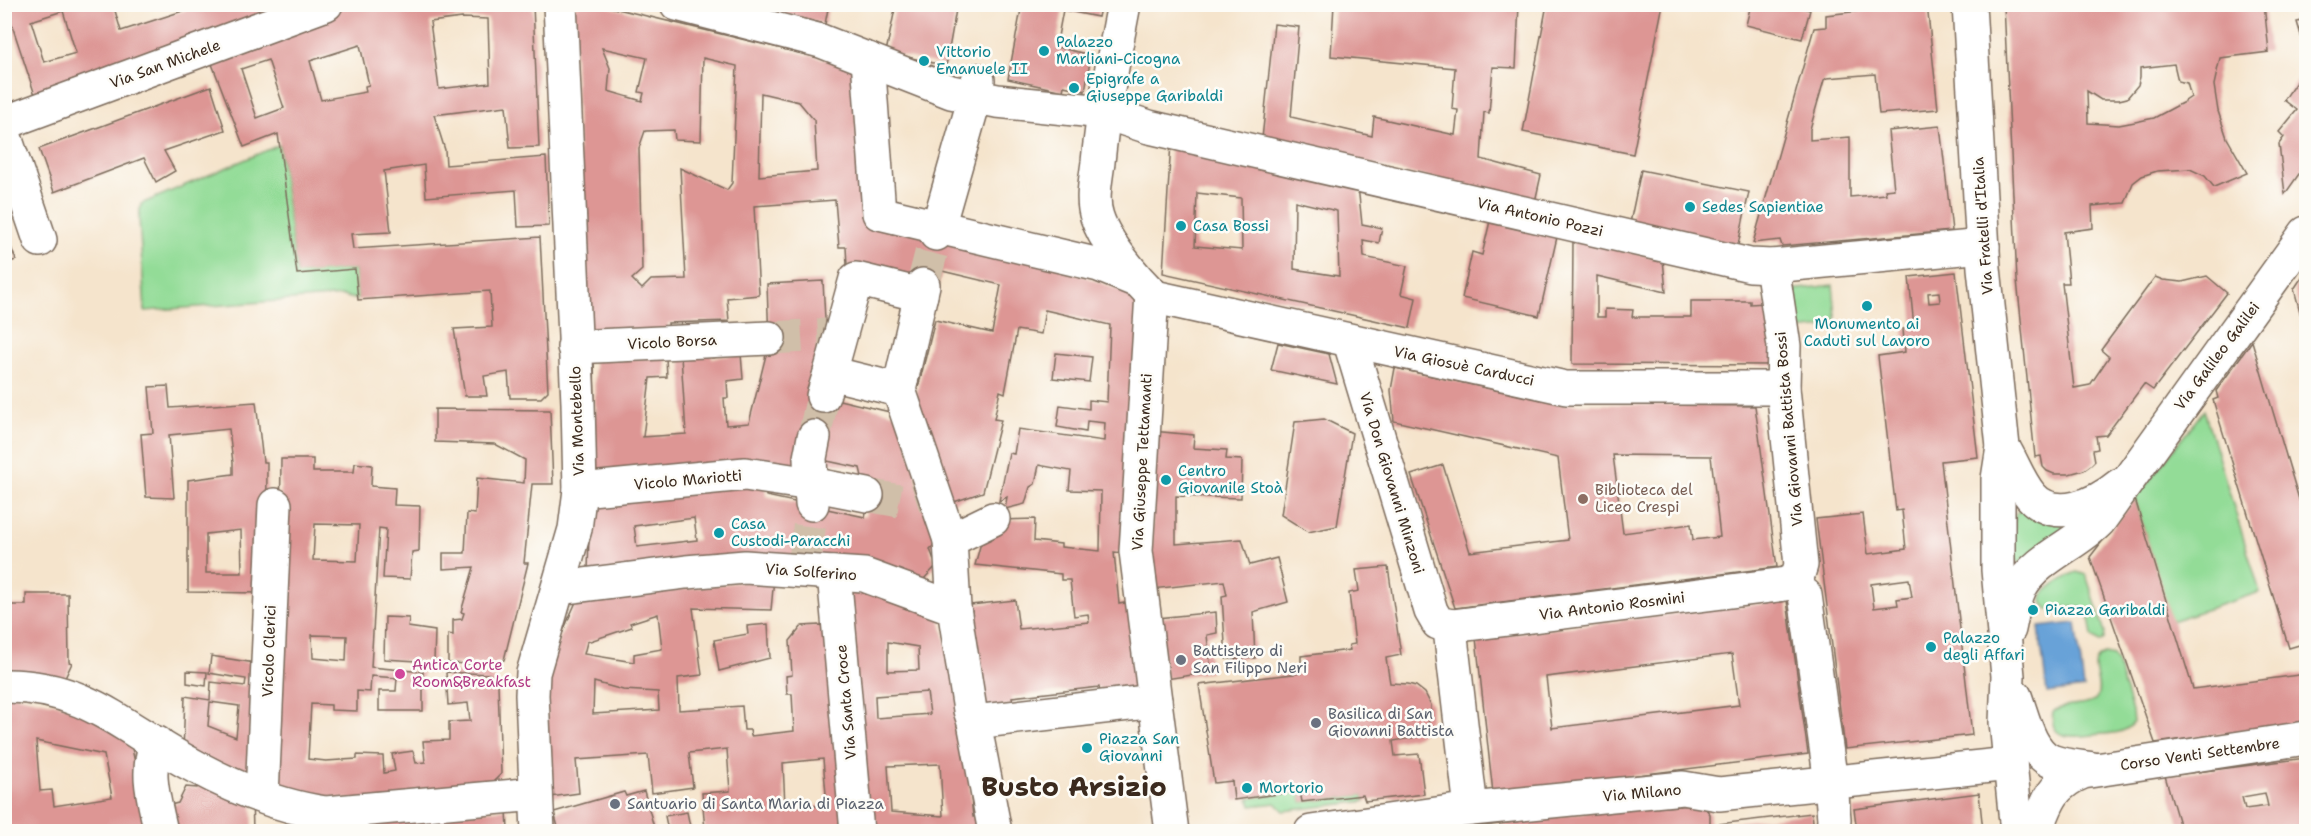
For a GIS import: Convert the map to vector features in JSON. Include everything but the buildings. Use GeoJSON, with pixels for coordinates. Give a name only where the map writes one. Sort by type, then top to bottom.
{"type":"FeatureCollection","features":[{"type":"Feature","properties":{"kind":"street","name":"Via San Michele"},"geometry":{"type":"LineString","coordinates":[[5,124],[326,4]]}},
{"type":"Feature","properties":{"kind":"street","name":"Via Montebello"},"geometry":{"type":"LineString","coordinates":[[538,831],[533,673],[542,637],[559,588],[583,490],[574,347],[560,4]]}},
{"type":"Feature","properties":{"kind":"street","name":"Via Antonio Pozzi"},"geometry":{"type":"LineString","coordinates":[[677,4],[821,41],[951,92],[976,88],[997,101],[1095,111],[1149,127],[1758,267],[1983,246]]}},
{"type":"Feature","properties":{"kind":"street"},"geometry":{"type":"LineString","coordinates":[[1078,260],[1095,111],[1124,4]]}},
{"type":"Feature","properties":{"kind":"street","name":"Via Fratelli d'Italia"},"geometry":{"type":"LineString","coordinates":[[1969,4],[1983,246],[2003,447]]}},
{"type":"Feature","properties":{"kind":"street","name":"Via Giosuè Carducci"},"geometry":{"type":"LineString","coordinates":[[868,59],[879,213],[937,230],[1100,265],[1142,286],[1165,301],[1566,388],[1783,388]]}},
{"type":"Feature","properties":{"kind":"street"},"geometry":{"type":"LineString","coordinates":[[937,230],[976,88]]}},
{"type":"Feature","properties":{"kind":"street"},"geometry":{"type":"LineString","coordinates":[[4,104],[5,124]]}},
{"type":"Feature","properties":{"kind":"street"},"geometry":{"type":"LineString","coordinates":[[1095,111],[1094,196],[1096,214],[1101,230],[1142,286]]}},
{"type":"Feature","properties":{"kind":"street"},"geometry":{"type":"LineString","coordinates":[[4,134],[40,240]]}},
{"type":"Feature","properties":{"kind":"street","name":"Via Galileo Galilei"},"geometry":{"type":"LineString","coordinates":[[2128,478],[2307,233]]}},
{"type":"Feature","properties":{"kind":"street","name":"Via Giovanni Battista Bossi"},"geometry":{"type":"LineString","coordinates":[[1772,266],[1784,346],[1783,388],[1801,565],[1796,589]]}},
{"type":"Feature","properties":{"kind":"street"},"geometry":{"type":"LineString","coordinates":[[899,390],[827,385],[833,334],[856,279],[922,290],[899,390],[927,492],[950,540],[954,608],[972,716],[995,831]]}},
{"type":"Feature","properties":{"kind":"street","name":"Via Giuseppe Tettamanti"},"geometry":{"type":"LineString","coordinates":[[1142,286],[1136,551],[1154,691]]}},
{"type":"Feature","properties":{"kind":"street","name":"Vicolo Borsa"},"geometry":{"type":"LineString","coordinates":[[574,347],[769,338]]}},
{"type":"Feature","properties":{"kind":"street","name":"Via Don Giovanni Minzoni"},"geometry":{"type":"LineString","coordinates":[[1350,342],[1431,611],[1445,624],[1471,809]]}},
{"type":"Feature","properties":{"kind":"street"},"geometry":{"type":"LineString","coordinates":[[812,495],[810,458],[814,437]]}},
{"type":"Feature","properties":{"kind":"street"},"geometry":{"type":"LineString","coordinates":[[2003,447],[2027,491],[2039,504],[2048,508],[2069,509],[2091,504],[2108,495],[2128,478]]}},
{"type":"Feature","properties":{"kind":"street"},"geometry":{"type":"LineString","coordinates":[[2003,447],[1998,479],[1998,570],[2006,662],[2006,722],[2018,831]]}},
{"type":"Feature","properties":{"kind":"street","name":"Vicolo Mariotti"},"geometry":{"type":"LineString","coordinates":[[583,490],[745,474],[812,495],[867,495]]}},
{"type":"Feature","properties":{"kind":"street"},"geometry":{"type":"LineString","coordinates":[[2093,769],[2051,761],[2043,755],[2028,732],[2006,662],[2015,600],[2023,583],[2034,571],[2091,529],[2128,478]]}},
{"type":"Feature","properties":{"kind":"street","name":"Vicolo Clerici"},"geometry":{"type":"LineString","coordinates":[[262,796],[275,505]]}},
{"type":"Feature","properties":{"kind":"street"},"geometry":{"type":"LineString","coordinates":[[950,540],[993,519]]}},
{"type":"Feature","properties":{"kind":"street","name":"Via Solferino"},"geometry":{"type":"LineString","coordinates":[[559,588],[745,567],[814,568],[864,575],[954,608]]}},
{"type":"Feature","properties":{"kind":"street","name":"Via Santa Croce"},"geometry":{"type":"LineString","coordinates":[[814,568],[857,831]]}},
{"type":"Feature","properties":{"kind":"street"},"geometry":{"type":"LineString","coordinates":[[1796,589],[1831,783],[1833,831]]}},
{"type":"Feature","properties":{"kind":"street","name":"Via Antonio Rosmini"},"geometry":{"type":"LineString","coordinates":[[1445,624],[1796,589]]}},
{"type":"Feature","properties":{"kind":"street"},"geometry":{"type":"LineString","coordinates":[[4,686],[41,688],[99,707],[196,768],[262,796],[326,813],[536,794]]}},
{"type":"Feature","properties":{"kind":"street"},"geometry":{"type":"LineString","coordinates":[[972,716],[1154,691],[1172,831]]}},
{"type":"Feature","properties":{"kind":"street","name":"Corso Venti Settembre"},"geometry":{"type":"LineString","coordinates":[[2093,769],[2307,738]]}},
{"type":"Feature","properties":{"kind":"street"},"geometry":{"type":"LineString","coordinates":[[157,743],[150,757],[150,768],[161,831]]}},
{"type":"Feature","properties":{"kind":"street","name":"Via Milano"},"geometry":{"type":"LineString","coordinates":[[1311,831],[1471,809],[1683,788],[1719,794],[2010,764]]}},
{"type":"Feature","properties":{"kind":"street"},"geometry":{"type":"LineString","coordinates":[[2036,831],[2056,789],[2073,776],[2093,769]]}},
{"type":"Feature","properties":{"kind":"green space"},"geometry":{"type":"Polygon","coordinates":[[[279,145],[297,274],[355,269],[358,300],[343,296],[145,311],[139,218],[141,204],[279,145]]]}},
{"type":"Feature","properties":{"kind":"green space"},"geometry":{"type":"Polygon","coordinates":[[[1833,285],[1837,326],[1796,330],[1792,290],[1833,285]]]}},
{"type":"Feature","properties":{"kind":"green space"},"geometry":{"type":"Polygon","coordinates":[[[2204,410],[2260,592],[2171,621],[2135,499],[2204,410]]]}},
{"type":"Feature","properties":{"kind":"green space"},"geometry":{"type":"Polygon","coordinates":[[[2021,508],[2068,526],[2020,563],[2013,559],[2014,516],[2021,508]]]}},
{"type":"Feature","properties":{"kind":"green space"},"geometry":{"type":"Polygon","coordinates":[[[2077,572],[2086,575],[2105,632],[2104,639],[2100,642],[2092,636],[2088,612],[2083,608],[2068,607],[2049,610],[2043,604],[2042,598],[2046,591],[2077,572]]]}},
{"type":"Feature","properties":{"kind":"green space"},"geometry":{"type":"Polygon","coordinates":[[[2105,654],[2113,656],[2117,662],[2132,712],[2133,723],[2120,732],[2078,736],[2058,733],[2054,728],[2053,712],[2064,707],[2090,703],[2097,697],[2095,667],[2099,657],[2105,654]]]}},
{"type":"Feature","properties":{"kind":"green space"},"geometry":{"type":"Polygon","coordinates":[[[1300,791],[1302,802],[1363,795],[1365,801],[1284,811],[1276,803],[1251,806],[1249,798],[1300,791]]]}},
{"type":"Feature","properties":{"kind":"water"},"geometry":{"type":"Polygon","coordinates":[[[2076,623],[2084,688],[2047,693],[2039,627],[2076,623]]]}},
{"type":"Feature","properties":{"kind":"tunnel"},"geometry":{"type":"LineString","coordinates":[[923,285],[936,234]]}},
{"type":"Feature","properties":{"kind":"tunnel"},"geometry":{"type":"LineString","coordinates":[[769,338],[826,335]]}},
{"type":"Feature","properties":{"kind":"tunnel"},"geometry":{"type":"LineString","coordinates":[[814,437],[823,396]]}},
{"type":"Feature","properties":{"kind":"tunnel"},"geometry":{"type":"LineString","coordinates":[[867,495],[900,501],[922,494]]}},
{"type":"Feature","properties":{"kind":"tunnel"},"geometry":{"type":"LineString","coordinates":[[805,559],[812,507]]}},
{"type":"Feature","properties":{"kind":"place","name":"Palazzo Marliani-Cicogna"},"geometry":{"type":"Point","coordinates":[1044,51]}},
{"type":"Feature","properties":{"kind":"place","name":"Vittorio Emanuele II"},"geometry":{"type":"Point","coordinates":[924,61]}},
{"type":"Feature","properties":{"kind":"place","name":"Epigrafe a Giuseppe Garibaldi"},"geometry":{"type":"Point","coordinates":[1074,88]}},
{"type":"Feature","properties":{"kind":"place","name":"Sedes Sapientiae"},"geometry":{"type":"Point","coordinates":[1690,207]}},
{"type":"Feature","properties":{"kind":"place","name":"Casa Bossi"},"geometry":{"type":"Point","coordinates":[1181,226]}},
{"type":"Feature","properties":{"kind":"place","name":"Monumento ai Caduti sul Lavoro"},"geometry":{"type":"Point","coordinates":[1867,306]}},
{"type":"Feature","properties":{"kind":"place","name":"Centro Giovanile Stoà"},"geometry":{"type":"Point","coordinates":[1166,480]}},
{"type":"Feature","properties":{"kind":"place","name":"Biblioteca del Liceo Crespi"},"geometry":{"type":"Point","coordinates":[1583,499]}},
{"type":"Feature","properties":{"kind":"place","name":"Casa Custodi-Paracchi"},"geometry":{"type":"Point","coordinates":[719,533]}},
{"type":"Feature","properties":{"kind":"place","name":"Piazza Garibaldi"},"geometry":{"type":"Point","coordinates":[2033,610]}},
{"type":"Feature","properties":{"kind":"place","name":"Palazzo degli Affari"},"geometry":{"type":"Point","coordinates":[1931,647]}},
{"type":"Feature","properties":{"kind":"place","name":"Battistero di San Filippo Neri"},"geometry":{"type":"Point","coordinates":[1181,660]}},
{"type":"Feature","properties":{"kind":"place","name":"Antica Corte Room&Breakfast"},"geometry":{"type":"Point","coordinates":[400,674]}},
{"type":"Feature","properties":{"kind":"place","name":"Basilica di San Giovanni Battista"},"geometry":{"type":"Point","coordinates":[1316,723]}},
{"type":"Feature","properties":{"kind":"place","name":"Piazza San Giovanni"},"geometry":{"type":"Point","coordinates":[1087,748]}},
{"type":"Feature","properties":{"kind":"place","name":"Mortorio"},"geometry":{"type":"Point","coordinates":[1247,788]}},
{"type":"Feature","properties":{"kind":"place","name":"Santuario di Santa Maria di Piazza"},"geometry":{"type":"Point","coordinates":[615,804]}},
{"type":"Feature","properties":{"kind":"district","name":"Busto Arsizio"},"geometry":{"type":"Point","coordinates":[1074,786]}}]}
